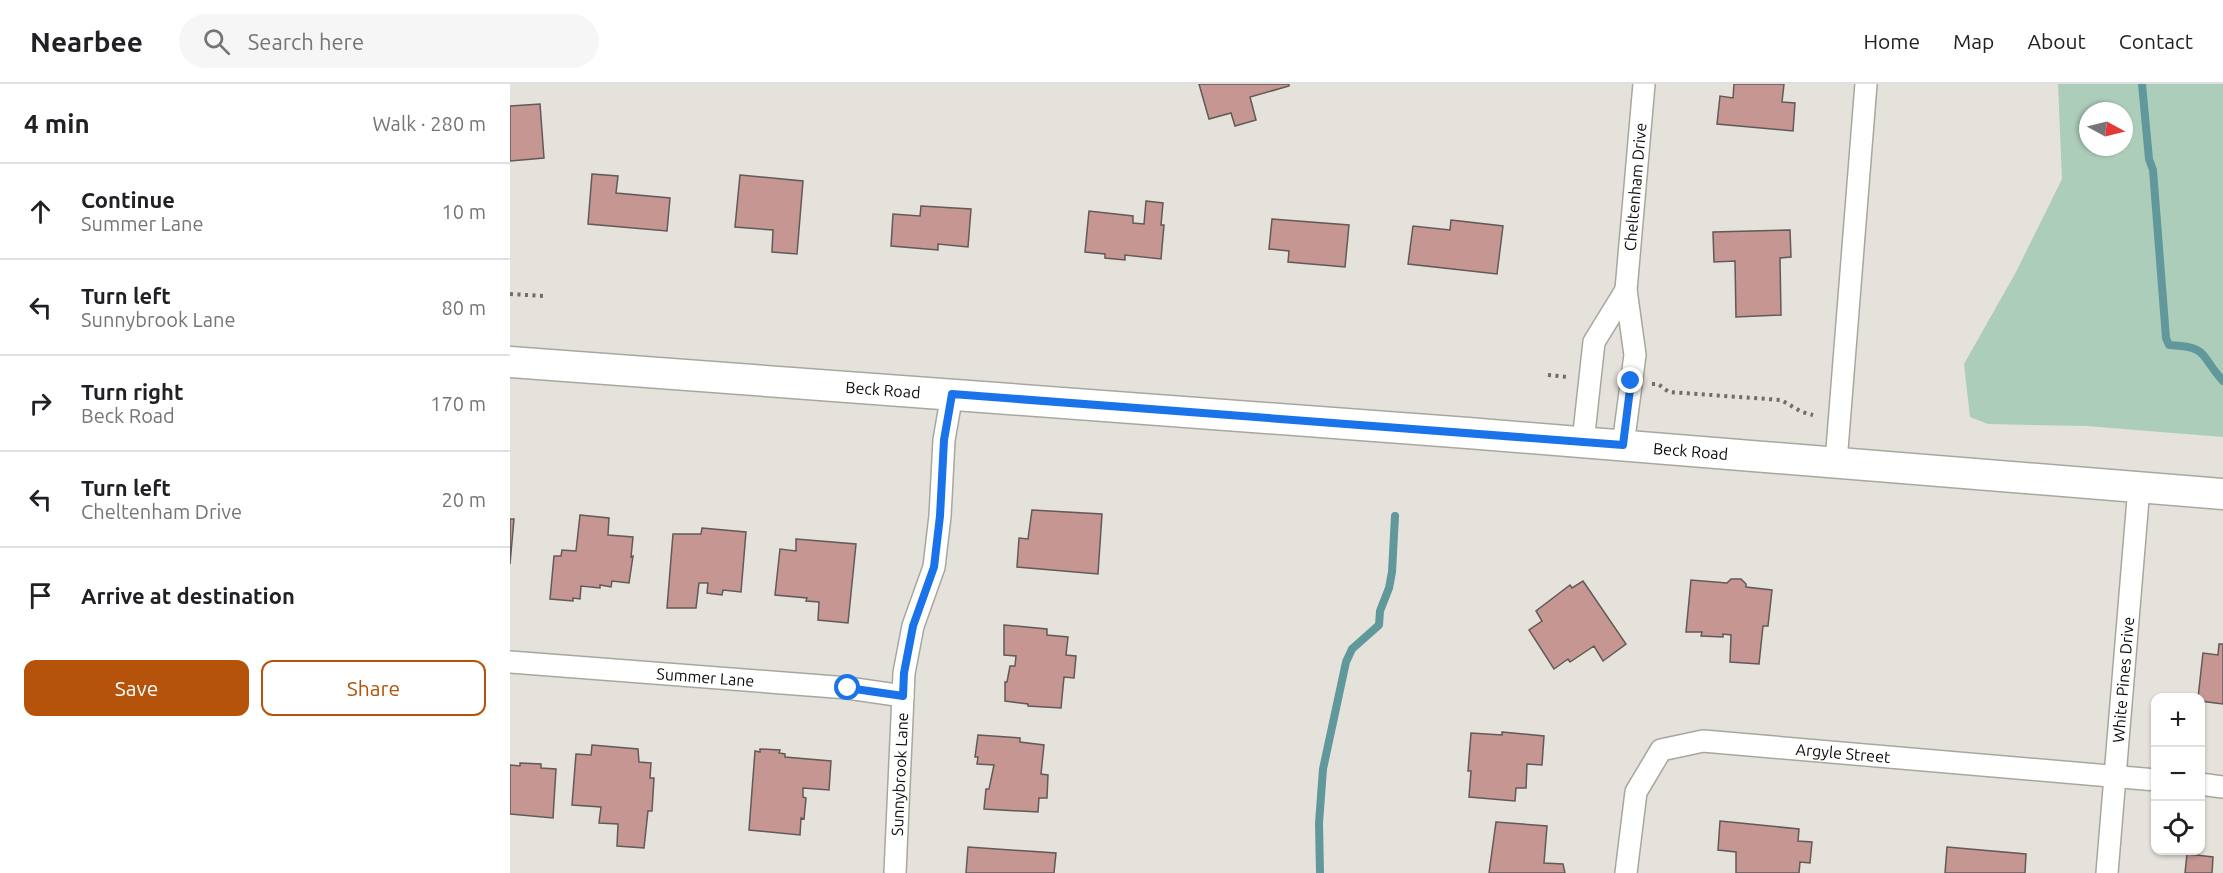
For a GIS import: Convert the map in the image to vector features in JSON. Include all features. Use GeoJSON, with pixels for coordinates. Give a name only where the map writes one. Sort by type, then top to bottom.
{"type":"FeatureCollection","features":[{"type":"Feature","properties":{"kind":"main road","name":"Beck Road"},"geometry":{"type":"LineString","coordinates":[[510,362],[1623,445],[2223,494]]}},
{"type":"Feature","properties":{"kind":"street","name":"Cheltenham Drive"},"geometry":{"type":"LineString","coordinates":[[1623,445],[1635,355],[1626,290],[1644,84]]}},
{"type":"Feature","properties":{"kind":"street"},"geometry":{"type":"LineString","coordinates":[[1836,462],[1866,84]]}},
{"type":"Feature","properties":{"kind":"street","name":"Cheltenham Drive"},"geometry":{"type":"LineString","coordinates":[[1583,442],[1594,342],[1626,290]]}},
{"type":"Feature","properties":{"kind":"street","name":"Sunnybrook Lane"},"geometry":{"type":"LineString","coordinates":[[895,873],[904,673],[913,626],[934,567],[940,516],[944,440],[952,394]]}},
{"type":"Feature","properties":{"kind":"street","name":"White Pines Drive"},"geometry":{"type":"LineString","coordinates":[[2107,873],[2139,487]]}},
{"type":"Feature","properties":{"kind":"street","name":"Summer Lane"},"geometry":{"type":"LineString","coordinates":[[510,662],[848,688],[903,696]]}},
{"type":"Feature","properties":{"kind":"street","name":"Argyle Street"},"geometry":{"type":"LineString","coordinates":[[1626,873],[1636,792],[1661,750],[1703,741],[2151,779]]}},
{"type":"Feature","properties":{"kind":"street"},"geometry":{"type":"LineString","coordinates":[[2205,785],[2223,787]]}},
{"type":"Feature","properties":{"kind":"path"},"geometry":{"type":"LineString","coordinates":[[510,294],[544,296]]}},
{"type":"Feature","properties":{"kind":"path"},"geometry":{"type":"LineString","coordinates":[[1548,375],[1590,378]]}},
{"type":"Feature","properties":{"kind":"path"},"geometry":{"type":"LineString","coordinates":[[1631,381],[1658,384],[1669,392],[1781,400],[1802,412],[1813,415]]}},
{"type":"Feature","properties":{"kind":"green space"},"geometry":{"type":"Polygon","coordinates":[[[2058,84],[2223,84],[2223,437],[2086,426],[1988,424],[1970,417],[1964,364],[2016,272],[2062,179],[2058,84]]]}},
{"type":"Feature","properties":{"kind":"building"},"geometry":{"type":"Polygon","coordinates":[[[1199,84],[1289,84],[1289,86],[1250,97],[1256,120],[1235,126],[1231,113],[1209,119],[1199,84]]]}},
{"type":"Feature","properties":{"kind":"building"},"geometry":{"type":"Polygon","coordinates":[[[1734,84],[1784,84],[1782,102],[1795,103],[1793,131],[1717,124],[1720,96],[1733,98],[1734,84]]]}},
{"type":"Feature","properties":{"kind":"building"},"geometry":{"type":"Polygon","coordinates":[[[540,104],[544,158],[510,161],[510,106],[540,104]]]}},
{"type":"Feature","properties":{"kind":"building"},"geometry":{"type":"Polygon","coordinates":[[[592,174],[618,176],[616,193],[670,198],[667,231],[588,224],[592,174]]]}},
{"type":"Feature","properties":{"kind":"building"},"geometry":{"type":"Polygon","coordinates":[[[740,175],[803,181],[797,254],[772,252],[773,230],[735,227],[740,175]]]}},
{"type":"Feature","properties":{"kind":"building"},"geometry":{"type":"Polygon","coordinates":[[[1146,201],[1163,203],[1161,259],[1125,255],[1125,260],[1105,258],[1105,254],[1085,252],[1089,211],[1133,216],[1133,223],[1144,224],[1146,201]]]}},
{"type":"Feature","properties":{"kind":"building"},"geometry":{"type":"Polygon","coordinates":[[[921,206],[971,209],[968,247],[938,244],[938,250],[891,246],[893,214],[920,216],[921,206]]]}},
{"type":"Feature","properties":{"kind":"building"},"geometry":{"type":"Polygon","coordinates":[[[1272,219],[1349,225],[1345,267],[1288,262],[1289,251],[1269,249],[1272,219]]]}},
{"type":"Feature","properties":{"kind":"building"},"geometry":{"type":"Polygon","coordinates":[[[1451,220],[1503,226],[1497,274],[1408,264],[1413,226],[1450,230],[1451,220]]]}},
{"type":"Feature","properties":{"kind":"building"},"geometry":{"type":"Polygon","coordinates":[[[1790,230],[1791,257],[1780,258],[1781,315],[1736,317],[1735,261],[1714,262],[1713,232],[1790,230]]]}},
{"type":"Feature","properties":{"kind":"building"},"geometry":{"type":"Polygon","coordinates":[[[1032,510],[1102,514],[1098,574],[1017,567],[1019,538],[1028,539],[1032,510]]]}},
{"type":"Feature","properties":{"kind":"building"},"geometry":{"type":"Polygon","coordinates":[[[580,515],[609,518],[608,535],[633,537],[629,583],[612,581],[611,587],[600,585],[600,588],[581,586],[580,599],[573,598],[573,601],[550,599],[554,556],[561,556],[562,550],[576,551],[580,515]]]}},
{"type":"Feature","properties":{"kind":"building"},"geometry":{"type":"Polygon","coordinates":[[[510,519],[514,519],[510,564],[510,519]]]}},
{"type":"Feature","properties":{"kind":"building"},"geometry":{"type":"Polygon","coordinates":[[[702,528],[746,532],[741,592],[723,590],[722,595],[707,593],[708,583],[699,583],[696,608],[667,608],[673,534],[701,534],[702,528]]]}},
{"type":"Feature","properties":{"kind":"building"},"geometry":{"type":"Polygon","coordinates":[[[796,539],[856,544],[848,623],[818,620],[819,602],[806,601],[807,598],[775,595],[780,549],[796,551],[796,539]]]}},
{"type":"Feature","properties":{"kind":"building"},"geometry":{"type":"Polygon","coordinates":[[[1731,579],[1741,579],[1746,587],[1772,590],[1768,626],[1763,626],[1759,664],[1730,662],[1731,635],[1701,636],[1702,632],[1686,632],[1691,580],[1727,583],[1731,579]]]}},
{"type":"Feature","properties":{"kind":"building"},"geometry":{"type":"Polygon","coordinates":[[[1583,581],[1626,644],[1603,661],[1594,646],[1570,662],[1568,659],[1554,669],[1529,630],[1542,621],[1536,611],[1570,585],[1572,588],[1583,581]]]}},
{"type":"Feature","properties":{"kind":"building"},"geometry":{"type":"Polygon","coordinates":[[[1004,625],[1047,629],[1047,635],[1068,637],[1066,655],[1076,656],[1074,678],[1064,677],[1061,708],[1028,706],[1028,704],[1005,701],[1005,682],[1007,682],[1010,666],[1015,666],[1016,656],[1004,655],[1004,625]]]}},
{"type":"Feature","properties":{"kind":"building"},"geometry":{"type":"Polygon","coordinates":[[[2219,644],[2223,644],[2223,704],[2205,702],[2205,693],[2199,693],[2203,653],[2218,655],[2219,644]]]}},
{"type":"Feature","properties":{"kind":"building"},"geometry":{"type":"Polygon","coordinates":[[[1502,732],[1544,736],[1542,765],[1527,764],[1526,788],[1516,788],[1515,801],[1469,797],[1471,771],[1468,771],[1471,733],[1502,735],[1502,732]]]}},
{"type":"Feature","properties":{"kind":"building"},"geometry":{"type":"Polygon","coordinates":[[[978,735],[1020,738],[1020,742],[1044,745],[1041,774],[1048,775],[1047,798],[1039,798],[1038,812],[984,809],[986,789],[989,789],[994,765],[977,764],[978,757],[975,757],[978,735]]]}},
{"type":"Feature","properties":{"kind":"building"},"geometry":{"type":"Polygon","coordinates":[[[592,745],[638,749],[639,762],[651,763],[650,778],[654,778],[652,811],[648,811],[644,848],[617,846],[618,824],[599,823],[601,807],[572,805],[576,754],[591,755],[592,745]]]}},
{"type":"Feature","properties":{"kind":"building"},"geometry":{"type":"Polygon","coordinates":[[[760,749],[780,750],[779,753],[785,754],[785,757],[831,761],[829,790],[803,788],[803,797],[806,798],[800,835],[749,830],[755,751],[760,752],[760,749]]]}},
{"type":"Feature","properties":{"kind":"building"},"geometry":{"type":"Polygon","coordinates":[[[520,763],[541,764],[541,768],[556,769],[553,818],[510,814],[510,765],[520,766],[520,763]]]}},
{"type":"Feature","properties":{"kind":"building"},"geometry":{"type":"Polygon","coordinates":[[[1720,821],[1799,829],[1798,841],[1812,842],[1810,863],[1800,862],[1799,873],[1736,873],[1736,852],[1718,850],[1720,821]]]}},
{"type":"Feature","properties":{"kind":"building"},"geometry":{"type":"Polygon","coordinates":[[[1496,822],[1547,826],[1544,863],[1563,864],[1565,873],[1489,873],[1496,822]]]}},
{"type":"Feature","properties":{"kind":"building"},"geometry":{"type":"Polygon","coordinates":[[[968,847],[1056,853],[1054,873],[966,873],[968,847]]]}},
{"type":"Feature","properties":{"kind":"building"},"geometry":{"type":"Polygon","coordinates":[[[1947,847],[2026,854],[2025,873],[1945,873],[1947,847]]]}},
{"type":"Feature","properties":{"kind":"building"},"geometry":{"type":"Polygon","coordinates":[[[2187,855],[2213,857],[2212,873],[2185,873],[2187,855]]]}},
{"type":"Feature","properties":{"kind":"waterway"},"geometry":{"type":"LineString","coordinates":[[2142,84],[2149,159],[2153,170],[2166,338],[2169,345],[2197,350],[2223,381]]}},
{"type":"Feature","properties":{"kind":"waterway"},"geometry":{"type":"LineString","coordinates":[[1320,873],[1319,823],[1323,769],[1346,662],[1352,649],[1379,625],[1380,611],[1389,588],[1392,572],[1395,516]]}},
{"type":"Feature","properties":{"kind":"route"},"geometry":{"type":"LineString","coordinates":[[848,688],[903,696],[904,673],[913,626],[934,567],[940,516],[944,440],[952,394],[1623,445],[1631,381]]}}]}
